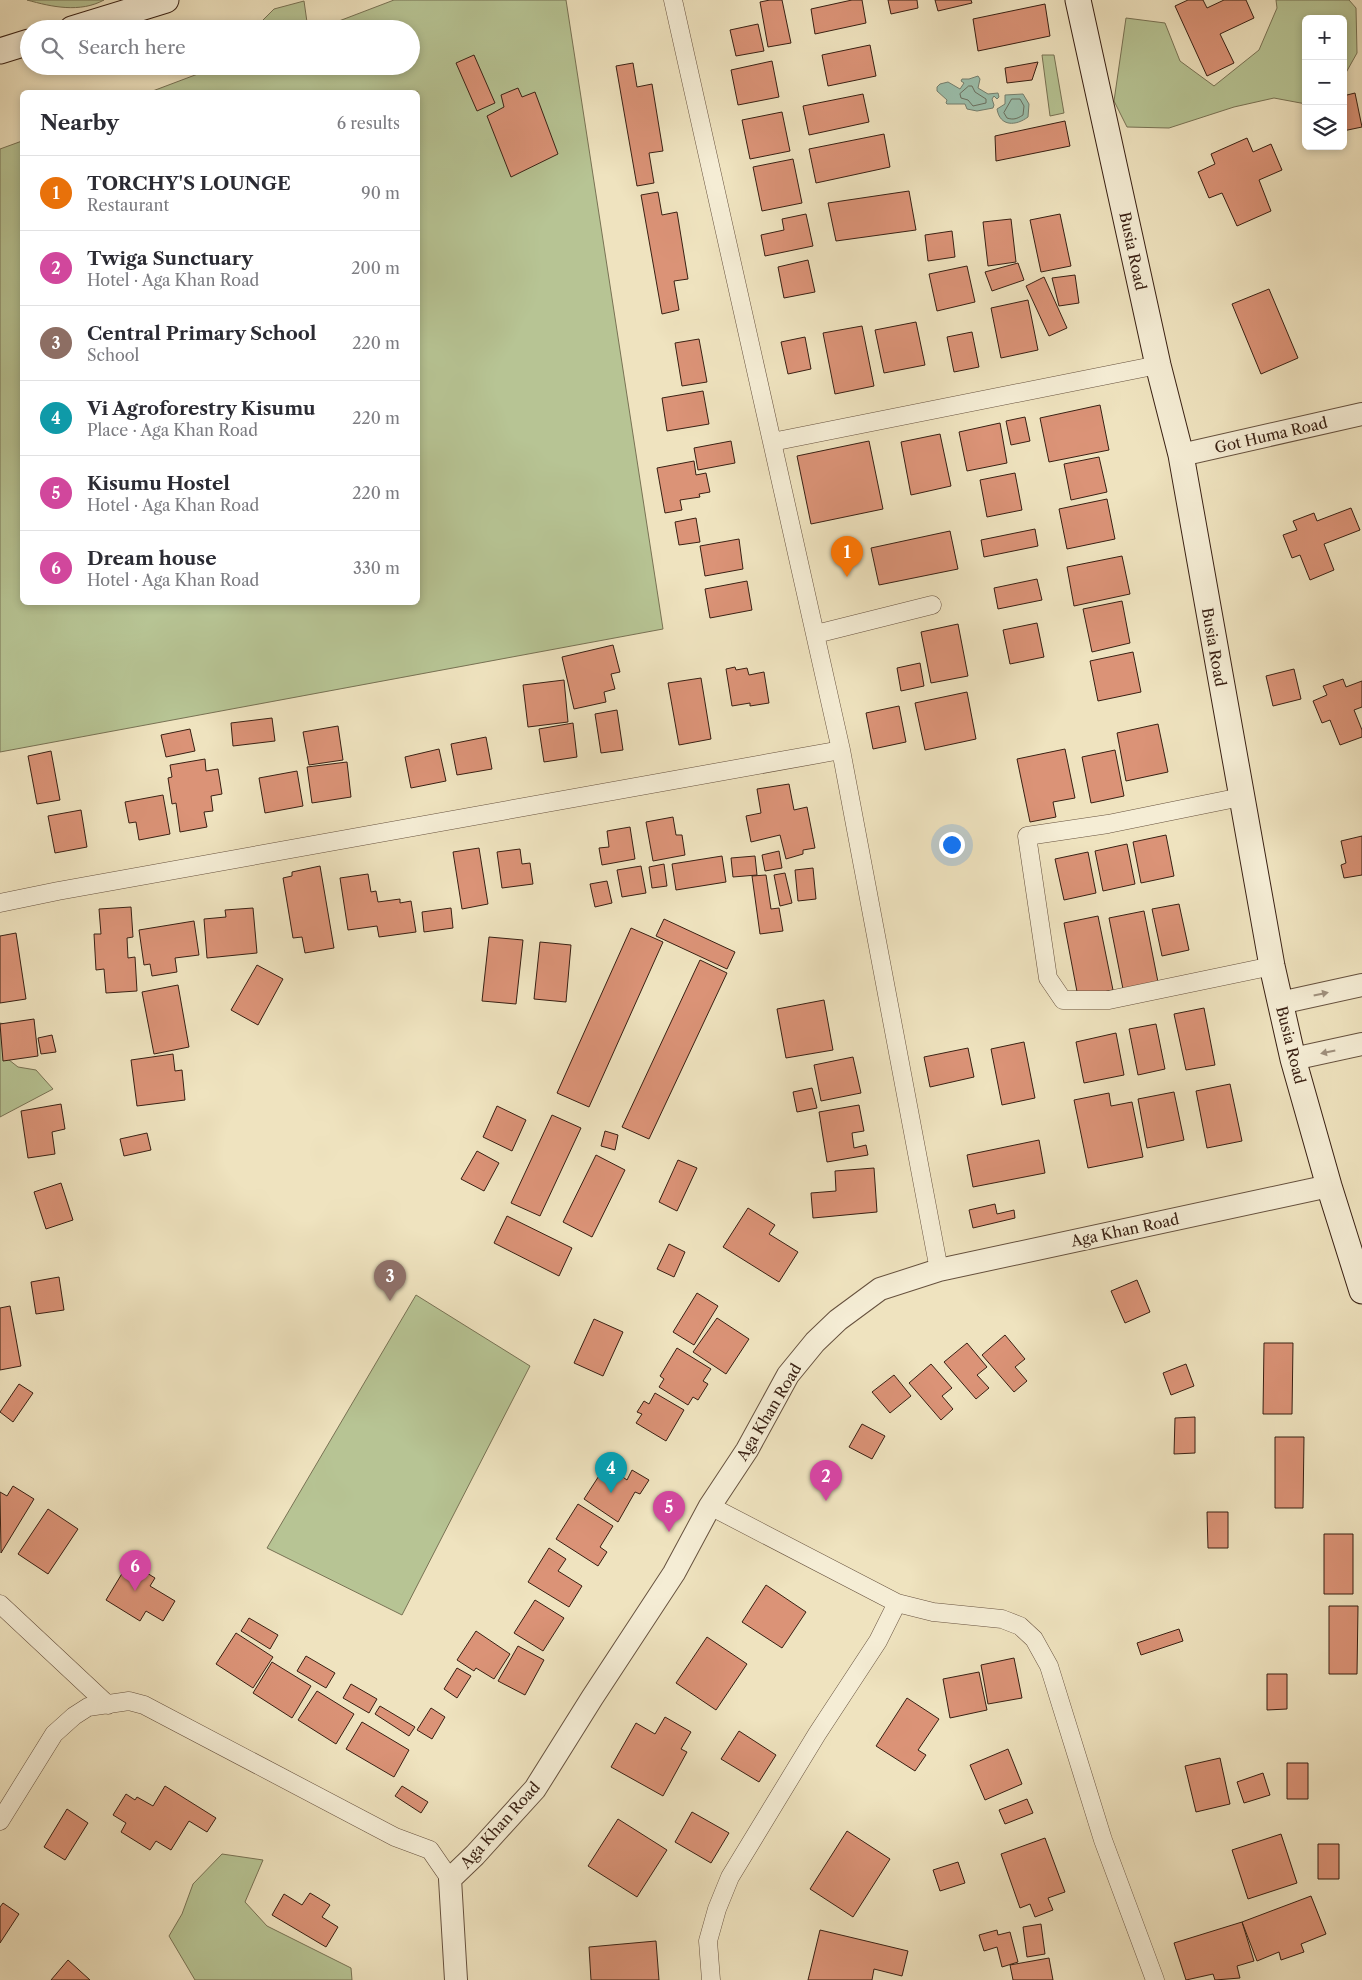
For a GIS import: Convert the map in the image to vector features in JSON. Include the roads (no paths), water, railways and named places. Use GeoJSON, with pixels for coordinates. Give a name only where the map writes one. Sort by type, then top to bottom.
{"type":"FeatureCollection","features":[{"type":"Feature","properties":{"kind":"main road"},"geometry":{"type":"LineString","coordinates":[[101,20],[166,0]]}},
{"type":"Feature","properties":{"kind":"main road","name":"Busia Road"},"geometry":{"type":"LineString","coordinates":[[1078,0],[1158,365],[1180,456],[1280,1003],[1293,1059],[1329,1186],[1362,1291]]}},
{"type":"Feature","properties":{"kind":"main road"},"geometry":{"type":"LineString","coordinates":[[0,51],[20,45]]}},
{"type":"Feature","properties":{"kind":"street"},"geometry":{"type":"LineString","coordinates":[[673,0],[841,750],[939,1270]]}},
{"type":"Feature","properties":{"kind":"street"},"geometry":{"type":"LineString","coordinates":[[772,442],[1158,365]]}},
{"type":"Feature","properties":{"kind":"street","name":"Got Huma Road"},"geometry":{"type":"LineString","coordinates":[[1180,456],[1362,414]]}},
{"type":"Feature","properties":{"kind":"street"},"geometry":{"type":"LineString","coordinates":[[816,634],[932,605]]}},
{"type":"Feature","properties":{"kind":"street"},"geometry":{"type":"LineString","coordinates":[[0,903],[841,750]]}},
{"type":"Feature","properties":{"kind":"street"},"geometry":{"type":"LineString","coordinates":[[1241,797],[1108,824],[1027,836],[1048,978],[1063,1000],[1109,1000],[1272,966]]}},
{"type":"Feature","properties":{"kind":"street"},"geometry":{"type":"LineString","coordinates":[[1280,1003],[1362,985]]}},
{"type":"Feature","properties":{"kind":"street"},"geometry":{"type":"LineString","coordinates":[[1293,1059],[1362,1044]]}},
{"type":"Feature","properties":{"kind":"street","name":"Aga Khan Road"},"geometry":{"type":"LineString","coordinates":[[450,1879],[476,1855],[535,1789],[674,1573],[710,1506],[747,1450],[788,1375],[815,1342],[838,1320],[880,1289],[939,1270],[1329,1186]]}},
{"type":"Feature","properties":{"kind":"street"},"geometry":{"type":"LineString","coordinates":[[710,1506],[897,1603],[934,1612],[1002,1620],[1020,1626],[1034,1639],[1049,1666],[1103,1840],[1155,1980]]}},
{"type":"Feature","properties":{"kind":"street"},"geometry":{"type":"LineString","coordinates":[[712,1980],[708,1941],[717,1909],[730,1877],[817,1734],[878,1641],[897,1603]]}},
{"type":"Feature","properties":{"kind":"street"},"geometry":{"type":"LineString","coordinates":[[0,1604],[108,1705]]}},
{"type":"Feature","properties":{"kind":"street","name":"Aga Khan Road"},"geometry":{"type":"LineString","coordinates":[[0,1821],[54,1734],[88,1707],[129,1702],[144,1705],[395,1837],[430,1850],[450,1879],[456,1980]]}},
{"type":"Feature","properties":{"kind":"water"},"geometry":{"type":"Polygon","coordinates":[[[978,76],[980,79],[978,88],[988,94],[998,93],[999,97],[997,99],[994,96],[992,99],[993,108],[977,111],[967,109],[965,104],[947,104],[947,100],[937,91],[937,87],[940,84],[948,82],[960,89],[964,83],[961,81],[962,79],[978,76]]]}},
{"type":"Feature","properties":{"kind":"water"},"geometry":{"type":"Polygon","coordinates":[[[1023,94],[1029,104],[1028,117],[1014,123],[1005,122],[1001,119],[997,109],[1005,104],[1005,95],[1023,94]]]}},
{"type":"Feature","properties":{"kind":"place","name":"TORCHY'S LOUNGE"},"geometry":{"type":"Point","coordinates":[847,577]}},
{"type":"Feature","properties":{"kind":"place","name":"Central Primary School"},"geometry":{"type":"Point","coordinates":[390,1301]}},
{"type":"Feature","properties":{"kind":"place","name":"Vi Agroforestry Kisumu"},"geometry":{"type":"Point","coordinates":[611,1493]}},
{"type":"Feature","properties":{"kind":"place","name":"Twiga Sunctuary"},"geometry":{"type":"Point","coordinates":[826,1501]}},
{"type":"Feature","properties":{"kind":"place","name":"Kisumu Hostel"},"geometry":{"type":"Point","coordinates":[669,1532]}},
{"type":"Feature","properties":{"kind":"place","name":"Dream house"},"geometry":{"type":"Point","coordinates":[135,1591]}}]}
